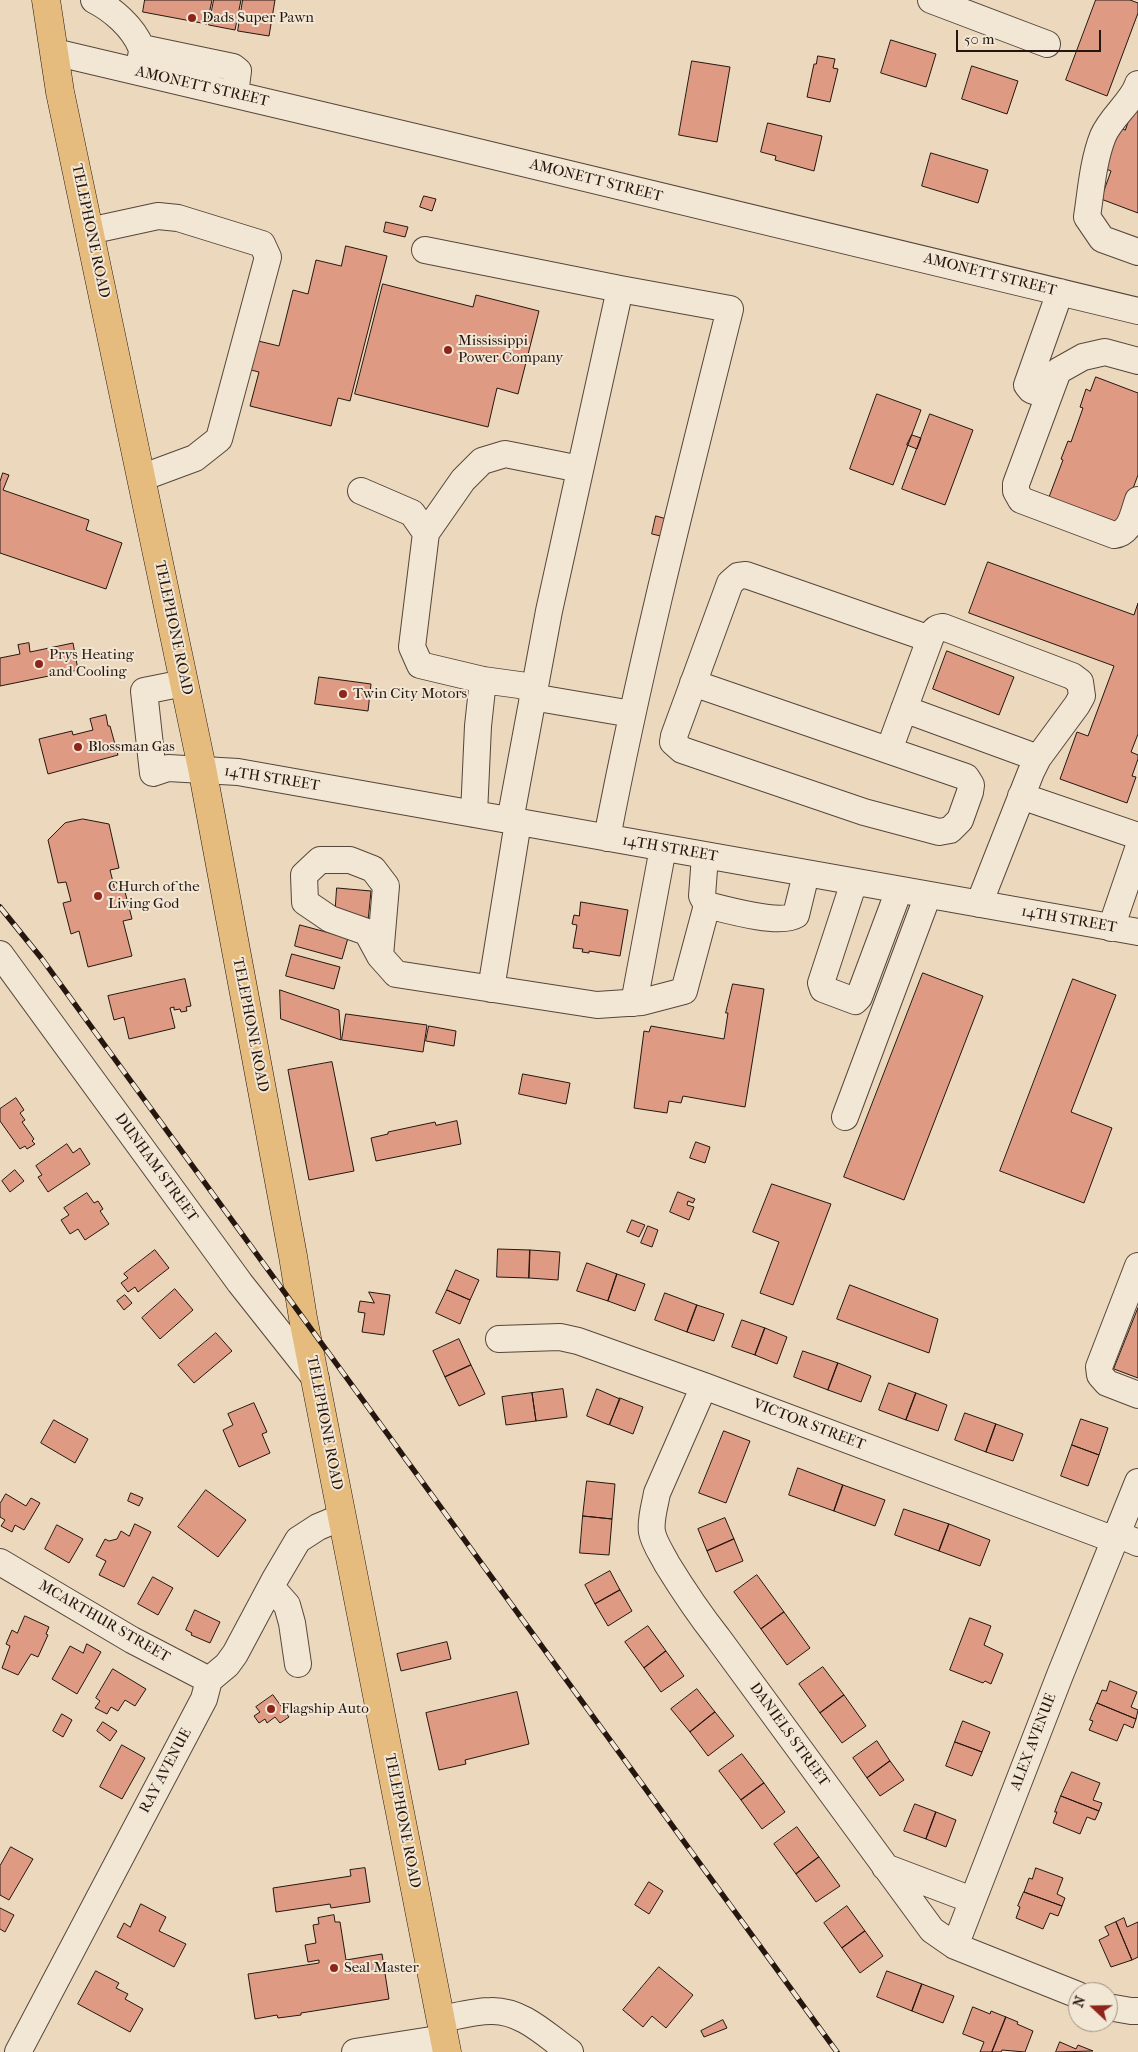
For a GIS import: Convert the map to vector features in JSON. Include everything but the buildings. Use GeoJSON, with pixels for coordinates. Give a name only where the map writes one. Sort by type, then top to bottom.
{"type":"FeatureCollection","features":[{"type":"Feature","properties":{"kind":"main road","name":"TELEPHONE ROAD"},"geometry":{"type":"LineString","coordinates":[[46,0],[54,52],[89,231],[202,768],[303,1318],[444,2036]]}},
{"type":"Feature","properties":{"kind":"street"},"geometry":{"type":"LineString","coordinates":[[94,0],[102,4],[128,25],[140,60]]}},
{"type":"Feature","properties":{"kind":"street"},"geometry":{"type":"LineString","coordinates":[[931,0],[1047,44]]}},
{"type":"Feature","properties":{"kind":"street","name":"AMONETT STREET"},"geometry":{"type":"LineString","coordinates":[[54,52],[140,60],[235,94],[1138,311]]}},
{"type":"Feature","properties":{"kind":"street"},"geometry":{"type":"LineString","coordinates":[[1137,88],[1116,114],[1103,136],[1093,178],[1087,217],[1102,239],[1138,252]]}},
{"type":"Feature","properties":{"kind":"street"},"geometry":{"type":"LineString","coordinates":[[89,231],[158,216],[178,218],[262,244],[268,257],[218,439],[196,458],[141,478]]}},
{"type":"Feature","properties":{"kind":"street"},"geometry":{"type":"LineString","coordinates":[[425,250],[730,309],[661,584],[607,838]]}},
{"type":"Feature","properties":{"kind":"street"},"geometry":{"type":"LineString","coordinates":[[490,989],[533,692],[620,289]]}},
{"type":"Feature","properties":{"kind":"street"},"geometry":{"type":"LineString","coordinates":[[1048,396],[1030,390],[1027,385],[1060,292]]}},
{"type":"Feature","properties":{"kind":"street"},"geometry":{"type":"LineString","coordinates":[[1138,361],[1105,352],[1083,357],[1058,372],[1016,484],[1016,491],[1021,500],[1114,535],[1120,534],[1127,529],[1138,500]]}},
{"type":"Feature","properties":{"kind":"street"},"geometry":{"type":"LineString","coordinates":[[580,469],[505,454],[482,461],[463,480],[426,533],[412,647],[420,664],[632,714]]}},
{"type":"Feature","properties":{"kind":"street"},"geometry":{"type":"LineString","coordinates":[[361,491],[412,513],[426,533]]}},
{"type":"Feature","properties":{"kind":"street"},"geometry":{"type":"LineString","coordinates":[[693,683],[966,777],[971,785],[960,820],[950,830],[939,832],[864,812],[682,750],[673,742],[693,683],[730,583],[738,576],[746,575],[930,640]]}},
{"type":"Feature","properties":{"kind":"street"},"geometry":{"type":"LineString","coordinates":[[889,750],[930,640],[934,631],[938,628],[942,627],[1072,676],[1080,682],[1082,696],[1038,758],[1021,796],[979,904]]}},
{"type":"Feature","properties":{"kind":"street"},"geometry":{"type":"LineString","coordinates":[[474,814],[478,726],[483,680]]}},
{"type":"Feature","properties":{"kind":"street","name":"14TH STREET"},"geometry":{"type":"LineString","coordinates":[[184,682],[144,691],[153,773],[168,768],[202,768],[238,772],[1138,932]]}},
{"type":"Feature","properties":{"kind":"street"},"geometry":{"type":"LineString","coordinates":[[904,709],[1038,758]]}},
{"type":"Feature","properties":{"kind":"street"},"geometry":{"type":"LineString","coordinates":[[1021,796],[1138,836]]}},
{"type":"Feature","properties":{"kind":"street"},"geometry":{"type":"LineString","coordinates":[[634,1002],[663,848]]}},
{"type":"Feature","properties":{"kind":"street"},"geometry":{"type":"LineString","coordinates":[[1111,928],[1138,848]]}},
{"type":"Feature","properties":{"kind":"street"},"geometry":{"type":"LineString","coordinates":[[380,956],[396,974],[597,1005],[634,1002],[684,991],[707,906],[702,896],[704,856]]}},
{"type":"Feature","properties":{"kind":"street"},"geometry":{"type":"LineString","coordinates":[[707,906],[754,916],[790,918],[796,915],[806,874]]}},
{"type":"Feature","properties":{"kind":"street"},"geometry":{"type":"LineString","coordinates":[[854,882],[821,983],[824,989],[855,1001],[860,997],[899,890]]}},
{"type":"Feature","properties":{"kind":"street"},"geometry":{"type":"LineString","coordinates":[[845,1117],[928,895]]}},
{"type":"Feature","properties":{"kind":"street","name":"DUNHAM STREET"},"geometry":{"type":"LineString","coordinates":[[0,954],[234,1275],[316,1379]]}},
{"type":"Feature","properties":{"kind":"street"},"geometry":{"type":"LineString","coordinates":[[1138,1266],[1100,1368],[1100,1375],[1107,1383],[1138,1395]]}},
{"type":"Feature","properties":{"kind":"street","name":"VICTOR STREET"},"geometry":{"type":"LineString","coordinates":[[499,1339],[560,1338],[578,1340],[1123,1539]]}},
{"type":"Feature","properties":{"kind":"street","name":"DANIELS STREET"},"geometry":{"type":"LineString","coordinates":[[704,1386],[657,1493],[652,1531],[658,1548],[692,1606],[718,1638],[932,1930],[955,1946],[1068,1991]]}},
{"type":"Feature","properties":{"kind":"street","name":"ALEX AVENUE"},"geometry":{"type":"LineString","coordinates":[[955,1946],[972,1900],[1123,1539],[1138,1482]]}},
{"type":"Feature","properties":{"kind":"street"},"geometry":{"type":"LineString","coordinates":[[209,1680],[227,1666],[236,1654],[298,1540],[318,1527],[342,1517]]}},
{"type":"Feature","properties":{"kind":"street","name":"MCARTHUR STREET"},"geometry":{"type":"LineString","coordinates":[[0,1562],[132,1640],[209,1680]]}},
{"type":"Feature","properties":{"kind":"street"},"geometry":{"type":"LineString","coordinates":[[271,1587],[287,1606],[292,1623],[298,1664]]}},
{"type":"Feature","properties":{"kind":"street","name":"RAY AVENUE"},"geometry":{"type":"LineString","coordinates":[[18,2052],[204,1699],[209,1680]]}},
{"type":"Feature","properties":{"kind":"street"},"geometry":{"type":"LineString","coordinates":[[885,1867],[972,1900]]}},
{"type":"Feature","properties":{"kind":"street"},"geometry":{"type":"LineString","coordinates":[[355,2052],[444,2036],[492,2011],[509,2013],[527,2021],[570,2052]]}},
{"type":"Feature","properties":{"kind":"railway"},"geometry":{"type":"LineString","coordinates":[[0,907],[42,959],[837,2052]]}},
{"type":"Feature","properties":{"kind":"place","name":"Dads Super Pawn"},"geometry":{"type":"Point","coordinates":[192,18]}},
{"type":"Feature","properties":{"kind":"place","name":"Mississippi Power Company"},"geometry":{"type":"Point","coordinates":[448,350]}},
{"type":"Feature","properties":{"kind":"place","name":"Prys Heating and Cooling"},"geometry":{"type":"Point","coordinates":[39,664]}},
{"type":"Feature","properties":{"kind":"place","name":"Twin City Motors"},"geometry":{"type":"Point","coordinates":[343,694]}},
{"type":"Feature","properties":{"kind":"place","name":"Blossman Gas"},"geometry":{"type":"Point","coordinates":[78,747]}},
{"type":"Feature","properties":{"kind":"place","name":"CHurch of the Living God"},"geometry":{"type":"Point","coordinates":[98,896]}},
{"type":"Feature","properties":{"kind":"place","name":"Flagship Auto"},"geometry":{"type":"Point","coordinates":[271,1709]}},
{"type":"Feature","properties":{"kind":"place","name":"Seal Master"},"geometry":{"type":"Point","coordinates":[334,1968]}}]}
